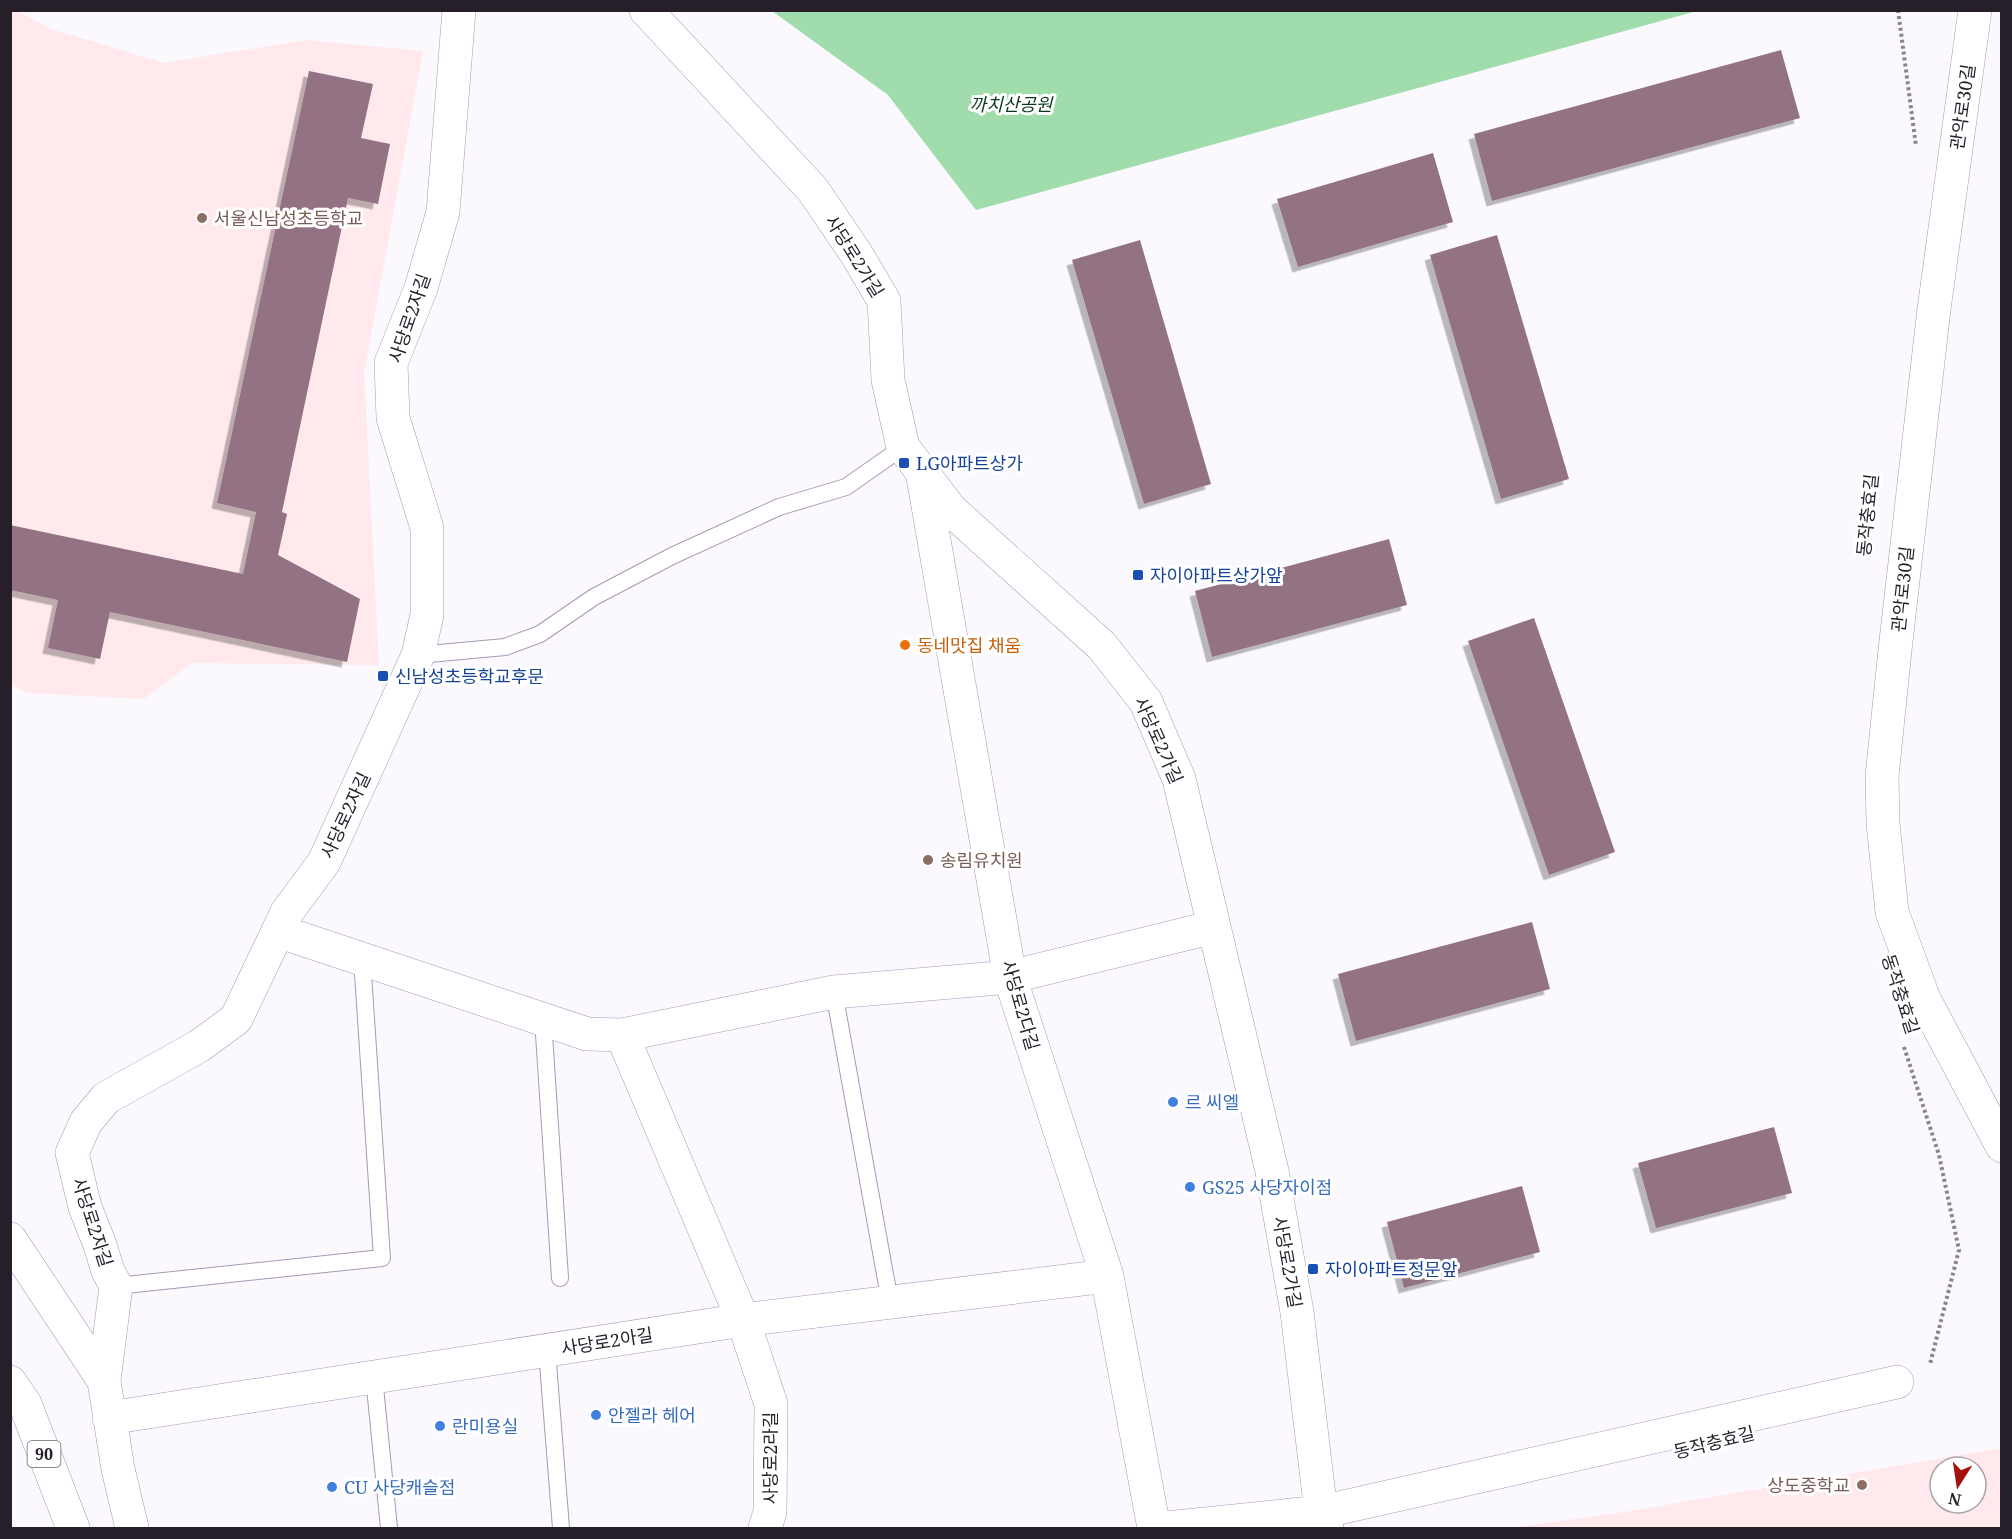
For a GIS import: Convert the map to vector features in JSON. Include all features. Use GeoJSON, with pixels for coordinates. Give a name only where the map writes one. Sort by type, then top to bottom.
{"type":"FeatureCollection","features":[{"type":"Feature","properties":{"kind":"street","name":"사당로2자길"},"geometry":{"type":"LineString","coordinates":[[132,1528],[109,1418],[104,1381],[116,1286],[85,1207],[72,1154],[86,1122],[106,1098],[199,1046],[236,1019],[287,912],[324,862],[418,655],[427,615],[426,528],[393,418],[391,363],[421,288],[443,212],[459,10]]}},
{"type":"Feature","properties":{"kind":"street","name":"사당로2가길"},"geometry":{"type":"LineString","coordinates":[[646,10],[813,190],[857,255],[884,301],[888,380],[903,447],[951,510],[1102,646],[1146,702],[1179,779],[1272,1171],[1297,1312],[1324,1520]]}},
{"type":"Feature","properties":{"kind":"street","name":"관악로30길"},"geometry":{"type":"LineString","coordinates":[[1975,10],[1934,309],[1906,556],[1882,776],[1883,823],[1892,912],[1924,999],[2001,1146]]}},
{"type":"Feature","properties":{"kind":"street","name":"사당로2다길"},"geometry":{"type":"LineString","coordinates":[[922,473],[1010,977],[1107,1276],[1154,1528]]}},
{"type":"Feature","properties":{"kind":"street"},"geometry":{"type":"LineString","coordinates":[[278,931],[587,1034],[622,1035],[834,992],[1010,977],[1214,927]]}},
{"type":"Feature","properties":{"kind":"street","name":"사당로2라길"},"geometry":{"type":"LineString","coordinates":[[622,1035],[743,1320],[771,1404],[770,1512],[765,1528]]}},
{"type":"Feature","properties":{"kind":"street"},"geometry":{"type":"LineString","coordinates":[[10,1239],[104,1381]]}},
{"type":"Feature","properties":{"kind":"street","name":"사당로2아길"},"geometry":{"type":"LineString","coordinates":[[109,1418],[743,1320],[1107,1276]]}},
{"type":"Feature","properties":{"kind":"street","name":"90"},"geometry":{"type":"LineString","coordinates":[[10,1382],[25,1404],[73,1528]]}},
{"type":"Feature","properties":{"kind":"street"},"geometry":{"type":"LineString","coordinates":[[1167,1528],[1324,1520],[1897,1382]]}},
{"type":"Feature","properties":{"kind":"lane"},"geometry":{"type":"LineString","coordinates":[[418,655],[505,646],[540,634],[594,597],[672,556],[779,507],[846,487],[903,447]]}},
{"type":"Feature","properties":{"kind":"lane"},"geometry":{"type":"LineString","coordinates":[[116,1286],[382,1258],[362,959]]}},
{"type":"Feature","properties":{"kind":"lane"},"geometry":{"type":"LineString","coordinates":[[834,992],[890,1302]]}},
{"type":"Feature","properties":{"kind":"lane"},"geometry":{"type":"LineString","coordinates":[[543,1019],[560,1278]]}},
{"type":"Feature","properties":{"kind":"lane"},"geometry":{"type":"LineString","coordinates":[[547,1350],[561,1528]]}},
{"type":"Feature","properties":{"kind":"lane"},"geometry":{"type":"LineString","coordinates":[[374,1377],[389,1528]]}},
{"type":"Feature","properties":{"kind":"path"},"geometry":{"type":"LineString","coordinates":[[1899,10],[1917,150]]}},
{"type":"Feature","properties":{"kind":"path","name":"동작충효길"},"geometry":{"type":"LineString","coordinates":[[1904,1046],[1939,1155],[1959,1250],[1929,1370]]}},
{"type":"Feature","properties":{"kind":"shaded area","name":"서울신남성초등학교"},"geometry":{"type":"Polygon","coordinates":[[[10,11],[17,11],[51,29],[164,63],[306,40],[423,51],[364,373],[379,665],[192,663],[144,699],[27,693],[11,685],[10,11]]]}},
{"type":"Feature","properties":{"kind":"shaded area","name":"상도중학교"},"geometry":{"type":"Polygon","coordinates":[[[2001,1448],[2001,1528],[1510,1528],[1625,1512],[1928,1460],[1928,1515],[1988,1515],[1988,1455],[1960,1455],[2001,1448]]]}},
{"type":"Feature","properties":{"kind":"green space","name":"까치산공원"},"geometry":{"type":"Polygon","coordinates":[[[772,11],[1697,11],[976,210],[888,95],[772,11]]]}},
{"type":"Feature","properties":{"kind":"building"},"geometry":{"type":"Polygon","coordinates":[[[1781,50],[1800,118],[1492,201],[1474,134],[1781,50]]]}},
{"type":"Feature","properties":{"kind":"building"},"geometry":{"type":"Polygon","coordinates":[[[309,71],[373,84],[361,138],[390,144],[378,204],[348,198],[282,512],[287,514],[278,555],[360,599],[347,662],[110,612],[100,659],[48,648],[58,600],[10,590],[10,525],[243,574],[256,512],[217,503],[309,71]]]}},
{"type":"Feature","properties":{"kind":"building"},"geometry":{"type":"Polygon","coordinates":[[[1433,153],[1453,222],[1298,267],[1277,199],[1433,153]]]}},
{"type":"Feature","properties":{"kind":"building"},"geometry":{"type":"Polygon","coordinates":[[[1497,235],[1569,479],[1501,499],[1430,255],[1497,235]]]}},
{"type":"Feature","properties":{"kind":"building"},"geometry":{"type":"Polygon","coordinates":[[[1140,240],[1211,484],[1144,504],[1072,260],[1140,240]]]}},
{"type":"Feature","properties":{"kind":"building"},"geometry":{"type":"Polygon","coordinates":[[[1389,539],[1407,605],[1212,657],[1195,591],[1389,539]]]}},
{"type":"Feature","properties":{"kind":"building"},"geometry":{"type":"Polygon","coordinates":[[[1534,618],[1615,852],[1549,875],[1468,641],[1534,618]]]}},
{"type":"Feature","properties":{"kind":"building"},"geometry":{"type":"Polygon","coordinates":[[[1532,922],[1550,989],[1356,1041],[1338,974],[1532,922]]]}},
{"type":"Feature","properties":{"kind":"building"},"geometry":{"type":"Polygon","coordinates":[[[1774,1127],[1792,1193],[1656,1228],[1638,1163],[1774,1127]]]}},
{"type":"Feature","properties":{"kind":"building"},"geometry":{"type":"Polygon","coordinates":[[[1522,1186],[1540,1252],[1404,1288],[1387,1222],[1522,1186]]]}},
{"type":"Feature","properties":{"kind":"place","name":"서울신남성초등학교"},"geometry":{"type":"Point","coordinates":[202,218]}},
{"type":"Feature","properties":{"kind":"place","name":"LG아파트상가"},"geometry":{"type":"Point","coordinates":[904,463]}},
{"type":"Feature","properties":{"kind":"place","name":"자이아파트상가앞"},"geometry":{"type":"Point","coordinates":[1138,575]}},
{"type":"Feature","properties":{"kind":"place","name":"동네맛집 채움"},"geometry":{"type":"Point","coordinates":[905,645]}},
{"type":"Feature","properties":{"kind":"place","name":"신남성초등학교후문"},"geometry":{"type":"Point","coordinates":[383,676]}},
{"type":"Feature","properties":{"kind":"place","name":"송림유치원"},"geometry":{"type":"Point","coordinates":[928,860]}},
{"type":"Feature","properties":{"kind":"place","name":"르 씨엘"},"geometry":{"type":"Point","coordinates":[1173,1102]}},
{"type":"Feature","properties":{"kind":"place","name":"GS25 사당자이점"},"geometry":{"type":"Point","coordinates":[1190,1187]}},
{"type":"Feature","properties":{"kind":"place","name":"자이아파트정문앞"},"geometry":{"type":"Point","coordinates":[1313,1269]}},
{"type":"Feature","properties":{"kind":"place","name":"안젤라 헤어"},"geometry":{"type":"Point","coordinates":[596,1415]}},
{"type":"Feature","properties":{"kind":"place","name":"란미용실"},"geometry":{"type":"Point","coordinates":[440,1426]}},
{"type":"Feature","properties":{"kind":"place","name":"상도중학교"},"geometry":{"type":"Point","coordinates":[1862,1485]}},
{"type":"Feature","properties":{"kind":"place","name":"CU 사당캐슬점"},"geometry":{"type":"Point","coordinates":[332,1487]}}]}
